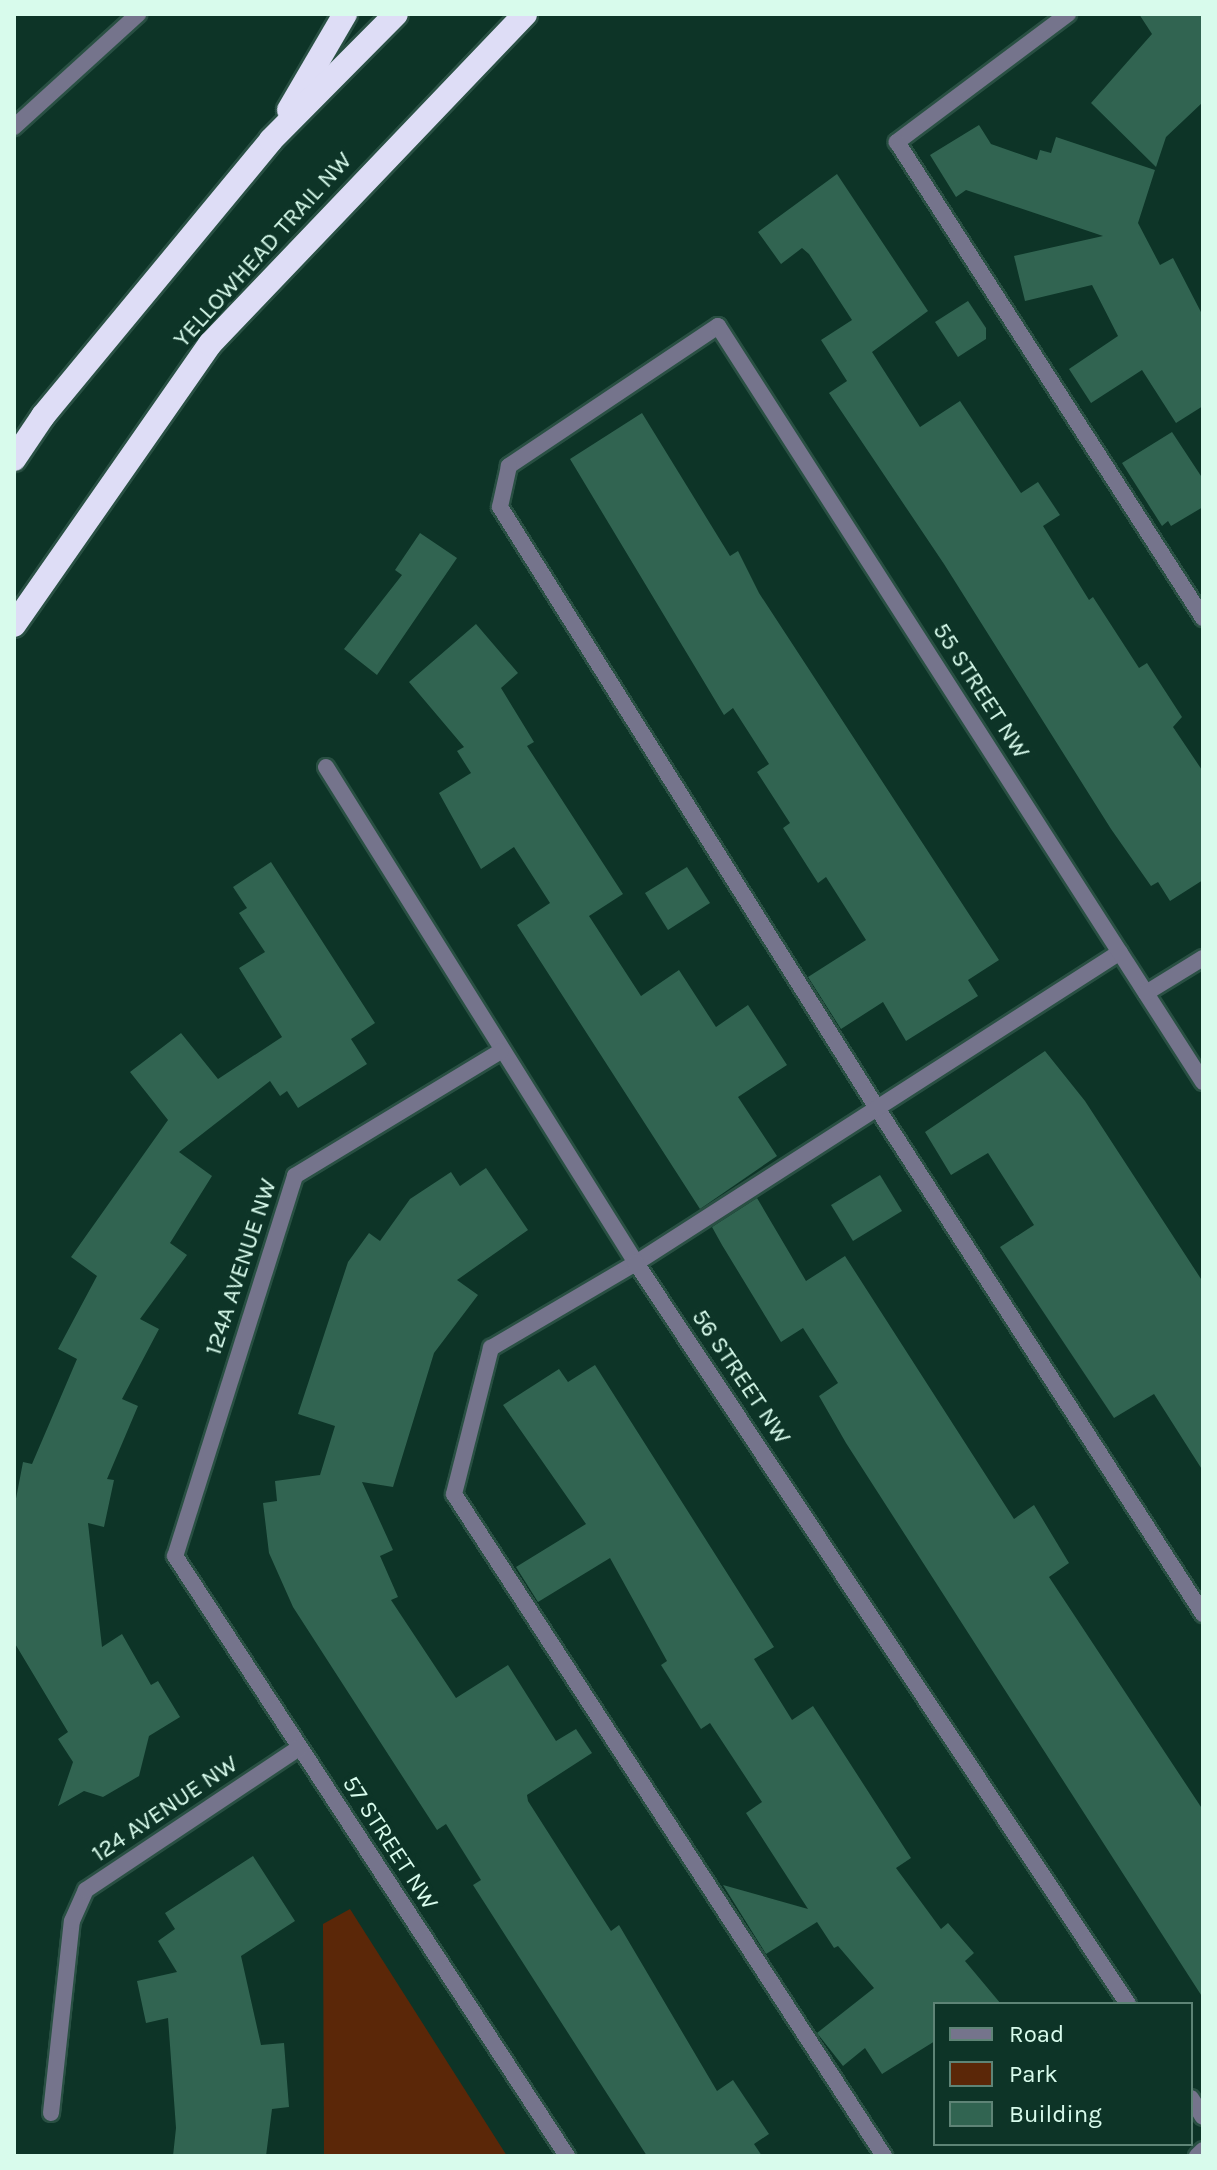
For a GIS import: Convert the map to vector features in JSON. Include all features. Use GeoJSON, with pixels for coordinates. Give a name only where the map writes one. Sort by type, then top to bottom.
{"type":"FeatureCollection","features":[{"type":"Feature","properties":{"kind":"highway"},"geometry":{"type":"LineString","coordinates":[[271,140],[345,14]]}},
{"type":"Feature","properties":{"kind":"highway"},"geometry":{"type":"LineString","coordinates":[[14,459],[43,416],[271,140],[396,14]]}},
{"type":"Feature","properties":{"kind":"highway","name":"YELLOWHEAD TRAIL NW"},"geometry":{"type":"LineString","coordinates":[[14,625],[210,344],[525,14]]}},
{"type":"Feature","properties":{"kind":"street"},"geometry":{"type":"LineString","coordinates":[[14,127],[138,14]]}},
{"type":"Feature","properties":{"kind":"street"},"geometry":{"type":"LineString","coordinates":[[1068,14],[897,142],[1203,618]]}},
{"type":"Feature","properties":{"kind":"street","name":"55 STREET NW"},"geometry":{"type":"LineString","coordinates":[[877,1108],[500,507],[509,466],[718,326],[1203,1082]]}},
{"type":"Feature","properties":{"kind":"street","name":"56 STREET NW"},"geometry":{"type":"LineString","coordinates":[[326,767],[636,1263],[1127,2002]]}},
{"type":"Feature","properties":{"kind":"street"},"geometry":{"type":"LineString","coordinates":[[884,2156],[454,1494],[491,1348],[636,1263],[1120,952]]}},
{"type":"Feature","properties":{"kind":"street"},"geometry":{"type":"LineString","coordinates":[[1146,993],[1203,958]]}},
{"type":"Feature","properties":{"kind":"street","name":"124A AVENUE NW"},"geometry":{"type":"LineString","coordinates":[[175,1556],[295,1176],[501,1051]]}},
{"type":"Feature","properties":{"kind":"street"},"geometry":{"type":"LineString","coordinates":[[877,1108],[1203,1614]]}},
{"type":"Feature","properties":{"kind":"street","name":"57 STREET NW"},"geometry":{"type":"LineString","coordinates":[[175,1556],[567,2156]]}},
{"type":"Feature","properties":{"kind":"street","name":"124 AVENUE NW"},"geometry":{"type":"LineString","coordinates":[[51,2113],[72,1921],[86,1890],[299,1748]]}},
{"type":"Feature","properties":{"kind":"street"},"geometry":{"type":"LineString","coordinates":[[1197,2156],[1203,2150]]}},
{"type":"Feature","properties":{"kind":"green space"},"geometry":{"type":"Polygon","coordinates":[[[350,1909],[507,2156],[324,2156],[323,1924],[350,1909]]]}},
{"type":"Feature","properties":{"kind":"building"},"geometry":{"type":"Polygon","coordinates":[[[1139,14],[1203,14],[1203,102],[1166,137],[1156,167],[1091,103],[1152,34],[1139,14]]]}},
{"type":"Feature","properties":{"kind":"building"},"geometry":{"type":"Polygon","coordinates":[[[979,125],[991,144],[1037,160],[1040,150],[1051,153],[1056,137],[1155,170],[1138,223],[1160,265],[1173,258],[1203,316],[1203,406],[1176,423],[1142,370],[1091,403],[1069,369],[1118,336],[1092,285],[1025,301],[1014,256],[1103,236],[966,190],[956,197],[930,155],[979,125]]]}},
{"type":"Feature","properties":{"kind":"building"},"geometry":{"type":"Polygon","coordinates":[[[837,174],[928,311],[872,352],[920,427],[960,401],[1021,493],[1038,482],[1060,515],[1043,526],[1089,600],[1093,597],[1139,668],[1147,663],[1182,717],[1173,727],[1202,770],[1203,880],[1170,901],[1158,882],[1151,886],[1111,829],[944,564],[829,393],[847,381],[821,340],[852,320],[809,254],[802,248],[781,264],[758,232],[837,174]]]}},
{"type":"Feature","properties":{"kind":"building"},"geometry":{"type":"Polygon","coordinates":[[[968,301],[986,328],[986,339],[958,357],[935,322],[968,301]]]}},
{"type":"Feature","properties":{"kind":"building"},"geometry":{"type":"Polygon","coordinates":[[[642,413],[730,556],[738,551],[759,593],[999,960],[968,980],[978,996],[906,1041],[883,1002],[841,1029],[808,977],[866,940],[826,877],[818,883],[783,828],[790,823],[757,772],[769,764],[733,708],[724,715],[570,459],[642,413]]]}},
{"type":"Feature","properties":{"kind":"building"},"geometry":{"type":"Polygon","coordinates":[[[1172,432],[1203,479],[1203,507],[1171,526],[1168,521],[1162,526],[1122,463],[1172,432]]]}},
{"type":"Feature","properties":{"kind":"building"},"geometry":{"type":"Polygon","coordinates":[[[420,533],[457,558],[377,675],[344,649],[402,575],[395,570],[420,533]]]}},
{"type":"Feature","properties":{"kind":"building"},"geometry":{"type":"Polygon","coordinates":[[[476,624],[518,673],[501,688],[534,742],[527,746],[623,894],[589,916],[641,996],[679,970],[716,1027],[748,1005],[787,1065],[738,1097],[777,1156],[700,1209],[517,925],[550,903],[514,847],[481,869],[439,793],[471,773],[457,751],[464,747],[409,682],[476,624]]]}},
{"type":"Feature","properties":{"kind":"building"},"geometry":{"type":"Polygon","coordinates":[[[271,862],[375,1023],[351,1039],[367,1064],[298,1108],[287,1091],[280,1096],[270,1081],[179,1152],[212,1176],[170,1243],[187,1255],[140,1319],[159,1329],[122,1399],[138,1406],[107,1479],[114,1480],[104,1527],[88,1523],[102,1647],[122,1634],[151,1685],[158,1681],[180,1717],[149,1736],[139,1776],[103,1797],[84,1791],[58,1806],[73,1762],[58,1739],[68,1732],[14,1642],[14,1509],[23,1462],[32,1464],[77,1359],[58,1349],[97,1276],[71,1257],[168,1120],[130,1072],[181,1033],[218,1079],[282,1037],[239,968],[265,952],[239,913],[247,908],[233,887],[271,862]]]}},
{"type":"Feature","properties":{"kind":"building"},"geometry":{"type":"Polygon","coordinates":[[[687,867],[710,903],[668,930],[645,893],[687,867]]]}},
{"type":"Feature","properties":{"kind":"building"},"geometry":{"type":"Polygon","coordinates":[[[1045,1051],[1085,1101],[1203,1282],[1203,1471],[1154,1394],[1114,1418],[1000,1247],[1034,1225],[988,1153],[951,1175],[925,1132],[1045,1051]]]}},
{"type":"Feature","properties":{"kind":"building"},"geometry":{"type":"Polygon","coordinates":[[[486,1168],[528,1230],[457,1280],[478,1295],[434,1353],[393,1487],[362,1482],[393,1550],[380,1556],[398,1597],[391,1600],[456,1698],[508,1665],[556,1741],[576,1729],[592,1753],[527,1795],[528,1801],[611,1931],[619,1925],[717,2091],[733,2080],[769,2134],[754,2144],[762,2156],[647,2156],[473,1885],[481,1880],[446,1824],[437,1830],[293,1607],[269,1553],[263,1503],[277,1501],[275,1481],[320,1475],[335,1426],[298,1414],[348,1262],[369,1233],[380,1241],[410,1199],[451,1172],[460,1186],[486,1168]]]}},
{"type":"Feature","properties":{"kind":"building"},"geometry":{"type":"Polygon","coordinates":[[[880,1175],[902,1211],[853,1241],[831,1205],[880,1175]]]}},
{"type":"Feature","properties":{"kind":"building"},"geometry":{"type":"Polygon","coordinates":[[[757,1198],[806,1281],[845,1256],[1014,1519],[1034,1505],[1069,1563],[1049,1577],[1203,1810],[1203,1998],[846,1443],[819,1396],[838,1383],[803,1328],[781,1342],[722,1245],[712,1227],[757,1198]]]}},
{"type":"Feature","properties":{"kind":"building"},"geometry":{"type":"Polygon","coordinates":[[[595,1365],[774,1647],[754,1659],[792,1720],[813,1706],[911,1858],[896,1868],[941,1929],[948,1923],[974,1953],[965,1961],[999,2002],[933,2002],[933,2042],[882,2074],[865,2048],[843,2066],[817,2033],[874,1988],[838,1946],[834,1948],[817,1922],[766,1954],[723,1885],[808,1909],[746,1813],[762,1802],[710,1723],[701,1729],[661,1665],[667,1661],[610,1558],[538,1602],[516,1567],[586,1524],[503,1405],[559,1369],[568,1382],[595,1365]]]}},
{"type":"Feature","properties":{"kind":"building"},"geometry":{"type":"Polygon","coordinates":[[[253,1856],[295,1921],[241,1956],[261,2045],[284,2043],[289,2107],[272,2109],[266,2156],[173,2156],[176,2128],[168,2018],[146,2023],[137,1981],[177,1972],[158,1941],[175,1929],[165,1913],[253,1856]]]}}]}
